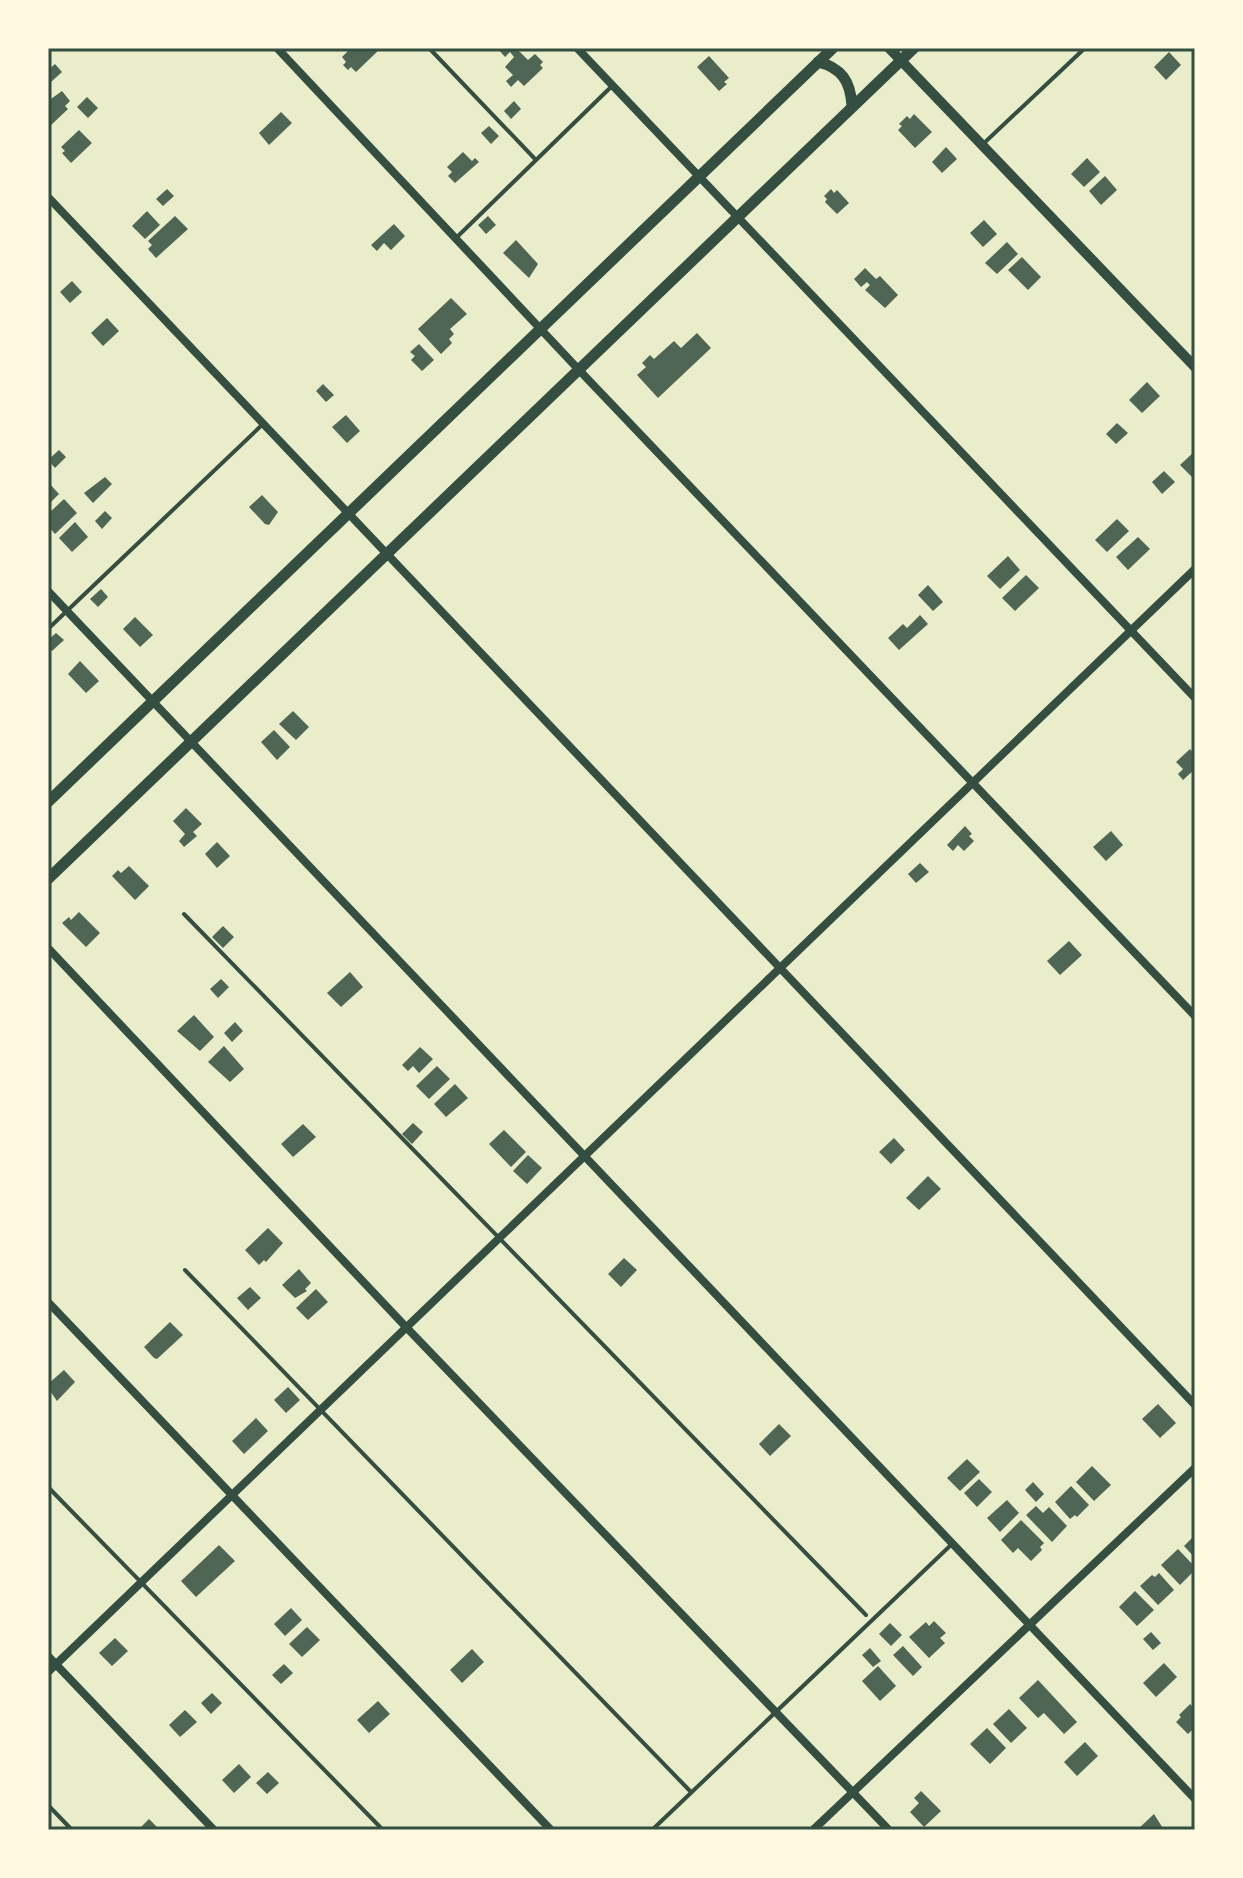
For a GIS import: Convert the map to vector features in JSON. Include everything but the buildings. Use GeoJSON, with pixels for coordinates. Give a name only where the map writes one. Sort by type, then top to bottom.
{"type":"FeatureCollection","features":[{"type":"Feature","properties":{"kind":"main road"},"geometry":{"type":"LineString","coordinates":[[48,802],[833,48]]}},
{"type":"Feature","properties":{"kind":"main road"},"geometry":{"type":"LineString","coordinates":[[48,879],[914,48]]}},
{"type":"Feature","properties":{"kind":"main road"},"geometry":{"type":"LineString","coordinates":[[818,62],[838,70],[846,78],[852,105]]}},
{"type":"Feature","properties":{"kind":"street"},"geometry":{"type":"LineString","coordinates":[[277,48],[579,370],[1195,1016]]}},
{"type":"Feature","properties":{"kind":"street"},"geometry":{"type":"LineString","coordinates":[[577,48],[1195,698]]}},
{"type":"Feature","properties":{"kind":"street"},"geometry":{"type":"LineString","coordinates":[[889,48],[1195,367]]}},
{"type":"Feature","properties":{"kind":"street"},"geometry":{"type":"LineString","coordinates":[[48,197],[1195,1405]]}},
{"type":"Feature","properties":{"kind":"street"},"geometry":{"type":"LineString","coordinates":[[48,1672],[1195,569]]}},
{"type":"Feature","properties":{"kind":"street"},"geometry":{"type":"LineString","coordinates":[[48,591],[1195,1799]]}},
{"type":"Feature","properties":{"kind":"street"},"geometry":{"type":"LineString","coordinates":[[48,948],[406,1327],[889,1830]]}},
{"type":"Feature","properties":{"kind":"street"},"geometry":{"type":"LineString","coordinates":[[48,1302],[551,1830]]}},
{"type":"Feature","properties":{"kind":"street"},"geometry":{"type":"LineString","coordinates":[[813,1830],[1195,1468]]}},
{"type":"Feature","properties":{"kind":"street"},"geometry":{"type":"LineString","coordinates":[[48,1656],[214,1830]]}},
{"type":"Feature","properties":{"kind":"lane"},"geometry":{"type":"LineString","coordinates":[[429,48],[535,160]]}},
{"type":"Feature","properties":{"kind":"lane"},"geometry":{"type":"LineString","coordinates":[[982,145],[1085,48]]}},
{"type":"Feature","properties":{"kind":"lane"},"geometry":{"type":"LineString","coordinates":[[456,238],[613,86]]}},
{"type":"Feature","properties":{"kind":"lane"},"geometry":{"type":"LineString","coordinates":[[48,629],[264,423]]}},
{"type":"Feature","properties":{"kind":"lane"},"geometry":{"type":"LineString","coordinates":[[184,914],[866,1615]]}},
{"type":"Feature","properties":{"kind":"lane"},"geometry":{"type":"LineString","coordinates":[[185,1270],[691,1792]]}},
{"type":"Feature","properties":{"kind":"lane"},"geometry":{"type":"LineString","coordinates":[[48,1487],[383,1830]]}},
{"type":"Feature","properties":{"kind":"lane"},"geometry":{"type":"LineString","coordinates":[[652,1830],[952,1544]]}},
{"type":"Feature","properties":{"kind":"lane"},"geometry":{"type":"LineString","coordinates":[[48,1805],[72,1830]]}}]}
